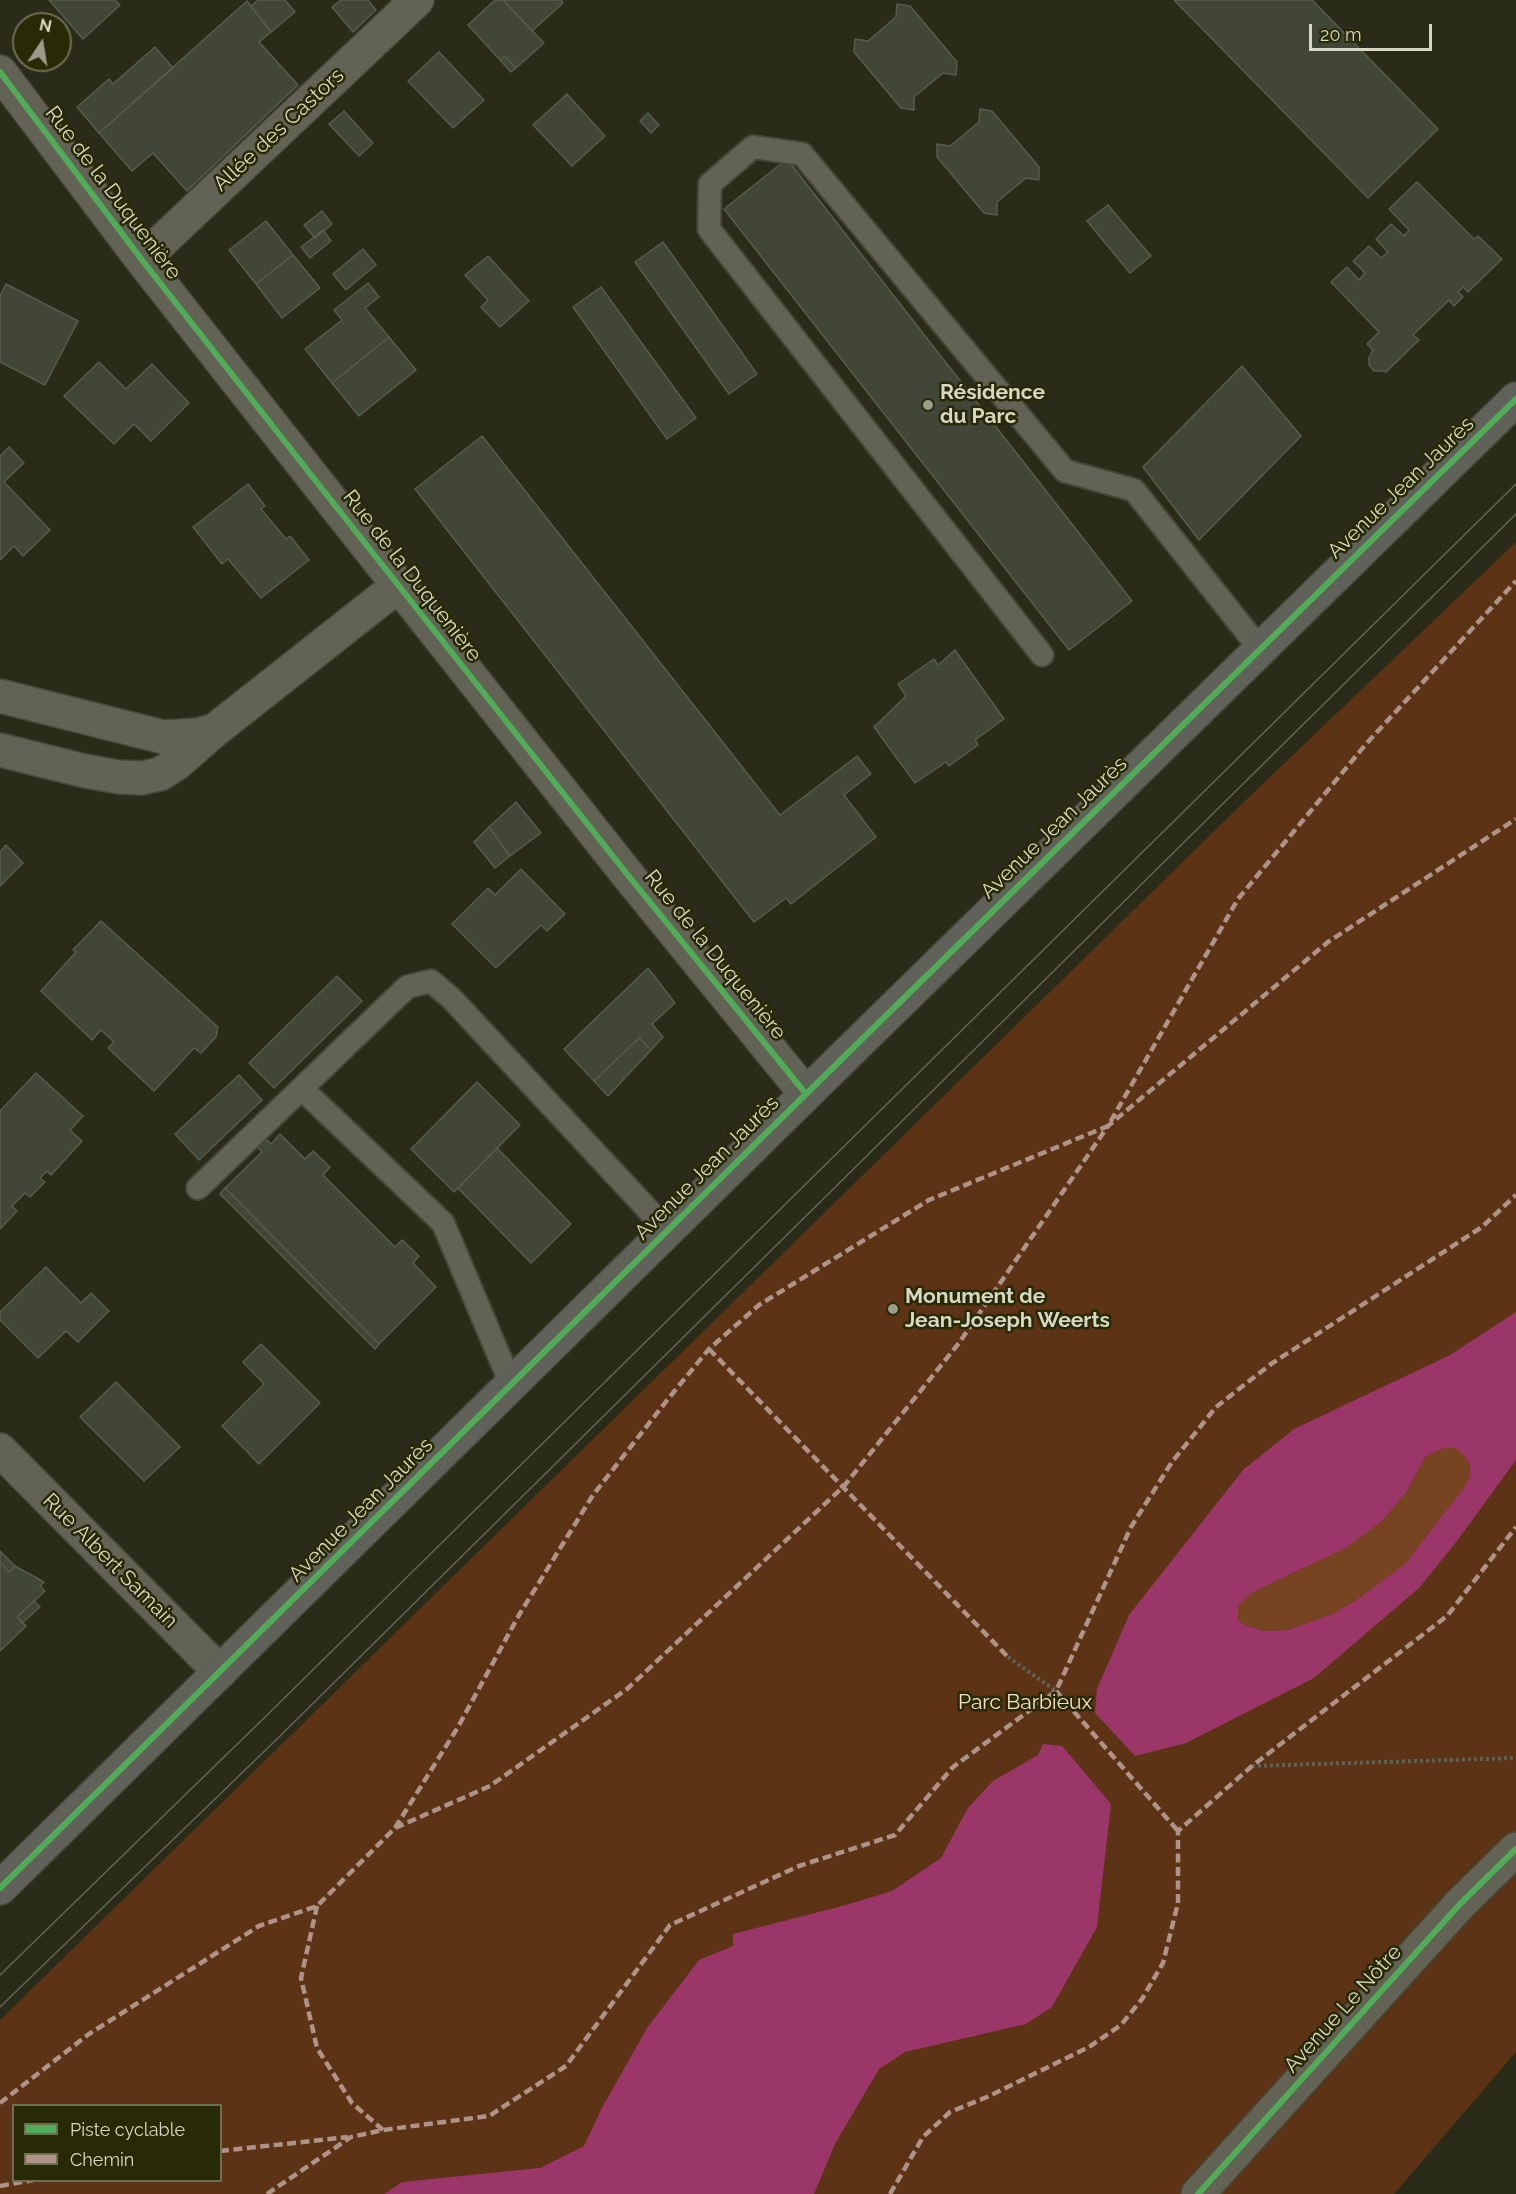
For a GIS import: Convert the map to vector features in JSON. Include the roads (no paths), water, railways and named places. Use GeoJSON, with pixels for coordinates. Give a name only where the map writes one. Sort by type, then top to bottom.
{"type":"FeatureCollection","features":[{"type":"Feature","properties":{"kind":"main road","name":"Avenue Jean Jaurès"},"geometry":{"type":"LineString","coordinates":[[0,1888],[667,1230],[1516,399]]}},
{"type":"Feature","properties":{"kind":"street","name":"Allée des Castors"},"geometry":{"type":"LineString","coordinates":[[142,260],[417,0]]}},
{"type":"Feature","properties":{"kind":"street","name":"Rue de la Duquenière"},"geometry":{"type":"LineString","coordinates":[[0,72],[142,260],[627,874],[806,1094]]}},
{"type":"Feature","properties":{"kind":"street"},"geometry":{"type":"LineString","coordinates":[[0,750],[85,771],[120,777],[142,778],[160,774],[177,764],[215,730],[399,585]]}},
{"type":"Feature","properties":{"kind":"street"},"geometry":{"type":"LineString","coordinates":[[0,696],[123,729],[163,737],[191,736],[215,730]]}},
{"type":"Feature","properties":{"kind":"street","name":"Rue Albert Samain"},"geometry":{"type":"LineString","coordinates":[[0,1450],[220,1672]]}},
{"type":"Feature","properties":{"kind":"street","name":"Avenue Le Nôtre"},"geometry":{"type":"LineString","coordinates":[[1198,2194],[1460,1904],[1516,1849]]}},
{"type":"Feature","properties":{"kind":"lane"},"geometry":{"type":"LineString","coordinates":[[1042,655],[709,229],[710,184],[753,147],[802,154],[1065,471],[1134,490],[1260,649]]}},
{"type":"Feature","properties":{"kind":"lane"},"geometry":{"type":"LineString","coordinates":[[198,1188],[408,987],[431,981],[452,999],[667,1230]]}},
{"type":"Feature","properties":{"kind":"lane"},"geometry":{"type":"LineString","coordinates":[[302,1089],[444,1223],[511,1384]]}},
{"type":"Feature","properties":{"kind":"tram line"},"geometry":{"type":"LineString","coordinates":[[0,1975],[261,1721],[1516,484]]}},
{"type":"Feature","properties":{"kind":"tram line"},"geometry":{"type":"LineString","coordinates":[[0,2007],[278,1738],[1516,514]]}},
{"type":"Feature","properties":{"kind":"place","name":"Résidence du Parc"},"geometry":{"type":"Point","coordinates":[928,405]}},
{"type":"Feature","properties":{"kind":"place","name":"Monument de Jean-Joseph Weerts"},"geometry":{"type":"Point","coordinates":[893,1309]}},
{"type":"Feature","properties":{"kind":"park label","name":"Parc Barbieux"},"geometry":{"type":"Point","coordinates":[1025,1703]}}]}
